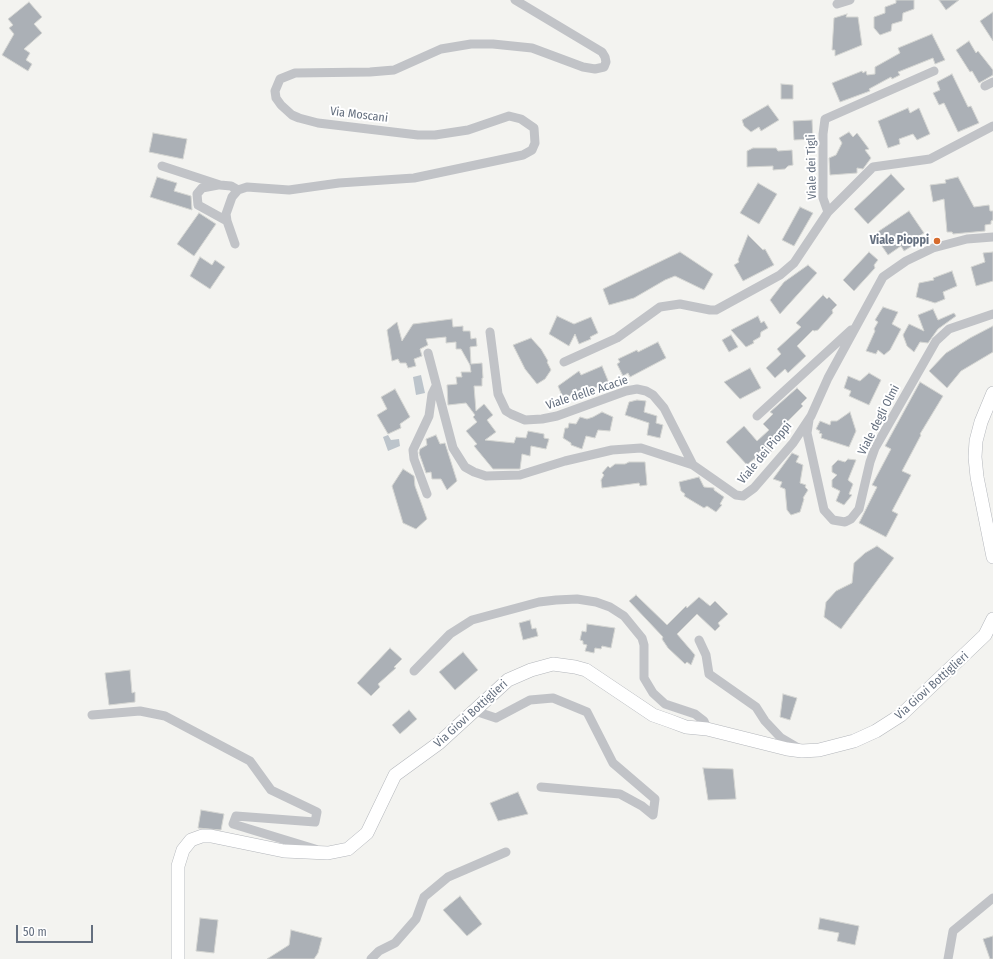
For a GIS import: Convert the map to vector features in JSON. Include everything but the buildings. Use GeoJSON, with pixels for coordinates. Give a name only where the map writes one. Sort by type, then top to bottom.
{"type":"FeatureCollection","features":[{"type":"Feature","properties":{"kind":"street","name":"Via Moscani"},"geometry":{"type":"LineString","coordinates":[[238,190],[247,187],[289,190],[339,183],[414,178],[523,155],[532,150],[535,143],[534,128],[521,119],[509,116],[468,130],[435,135],[418,135],[318,122],[299,118],[292,115],[281,105],[276,98],[275,91],[280,80],[296,73],[370,72],[394,70],[441,49],[471,44],[493,44],[532,48],[583,67],[595,69],[604,67],[606,62],[602,52],[515,0]]}},
{"type":"Feature","properties":{"kind":"street"},"geometry":{"type":"LineString","coordinates":[[837,4],[850,0]]}},
{"type":"Feature","properties":{"kind":"street","name":"Viale dei Tigli"},"geometry":{"type":"LineString","coordinates":[[934,71],[825,119],[823,134],[823,198],[824,205],[828,212],[873,167],[930,159],[993,126]]}},
{"type":"Feature","properties":{"kind":"street"},"geometry":{"type":"LineString","coordinates":[[162,166],[220,185],[231,186],[238,190],[232,197],[226,214],[227,221],[236,244]]}},
{"type":"Feature","properties":{"kind":"street"},"geometry":{"type":"LineString","coordinates":[[220,185],[202,188],[197,194],[198,205],[227,221]]}},
{"type":"Feature","properties":{"kind":"street"},"geometry":{"type":"LineString","coordinates":[[564,362],[617,338],[660,307],[680,304],[716,310],[780,276],[794,263],[828,212]]}},
{"type":"Feature","properties":{"kind":"street","name":"Viale dei Pioppi"},"geometry":{"type":"LineString","coordinates":[[428,353],[453,448],[465,467],[486,476],[520,475],[565,461],[626,448],[641,448],[693,465],[736,495],[743,496],[754,488],[793,443],[811,416],[883,277],[906,261],[933,248],[967,239],[993,237]]}},
{"type":"Feature","properties":{"kind":"street","name":"Viale degli Olmi"},"geometry":{"type":"LineString","coordinates":[[811,416],[808,433],[821,501],[827,515],[838,522],[844,522],[851,519],[859,509],[870,462],[875,448],[936,340],[949,329],[993,314]]}},
{"type":"Feature","properties":{"kind":"street"},"geometry":{"type":"LineString","coordinates":[[757,416],[857,325]]}},
{"type":"Feature","properties":{"kind":"street","name":"Viale delle Acacie"},"geometry":{"type":"LineString","coordinates":[[490,332],[498,394],[506,411],[525,420],[542,419],[557,416],[626,391],[637,389],[646,391],[653,395],[664,408],[693,465]]}},
{"type":"Feature","properties":{"kind":"street","name":"Viale dei Pioppi"},"geometry":{"type":"LineString","coordinates":[[427,494],[414,459],[413,450],[429,416],[432,394],[436,386]]}},
{"type":"Feature","properties":{"kind":"street"},"geometry":{"type":"LineString","coordinates":[[993,393],[981,422],[976,441],[976,457],[977,477],[993,557]]}},
{"type":"Feature","properties":{"kind":"street"},"geometry":{"type":"LineString","coordinates":[[414,671],[450,634],[472,620],[539,602],[577,599],[596,602],[610,607],[624,616],[642,638],[644,645],[644,678],[653,693],[665,704],[696,714],[704,721],[706,729]]}},
{"type":"Feature","properties":{"kind":"street","name":"Via Giovi Bottiglieri"},"geometry":{"type":"LineString","coordinates":[[178,959],[178,866],[183,850],[191,840],[202,836],[211,836],[284,852],[328,852],[343,850],[357,843],[367,833],[375,819],[396,774],[422,756],[475,711],[508,680],[542,667],[564,665],[586,670],[653,715],[686,727],[706,729],[787,749],[802,751],[819,750],[854,741],[888,723],[906,711],[989,632],[993,619]]}},
{"type":"Feature","properties":{"kind":"street"},"geometry":{"type":"LineString","coordinates":[[699,640],[706,655],[709,674],[756,707],[765,721],[781,738],[802,751]]}},
{"type":"Feature","properties":{"kind":"street"},"geometry":{"type":"LineString","coordinates":[[475,711],[496,718],[530,700],[553,698],[586,712],[613,763],[655,800],[653,815],[642,806],[620,794],[541,787]]}},
{"type":"Feature","properties":{"kind":"street"},"geometry":{"type":"LineString","coordinates":[[92,715],[140,711],[165,716],[250,761],[271,790],[317,812],[314,822],[236,816],[233,824],[328,852]]}},
{"type":"Feature","properties":{"kind":"street"},"geometry":{"type":"LineString","coordinates":[[371,959],[379,951],[395,943],[416,919],[424,897],[448,877],[506,852]]}},
{"type":"Feature","properties":{"kind":"street"},"geometry":{"type":"LineString","coordinates":[[948,959],[953,931],[993,898]]}},
{"type":"Feature","properties":{"kind":"shaded area"},"geometry":{"type":"Polygon","coordinates":[[[421,375],[425,393],[416,395],[413,377],[421,375]]]}},
{"type":"Feature","properties":{"kind":"shaded area"},"geometry":{"type":"Polygon","coordinates":[[[388,435],[391,440],[399,439],[400,446],[388,451],[383,437],[388,435]]]}},
{"type":"Feature","properties":{"kind":"place","name":"Viale Pioppi"},"geometry":{"type":"Point","coordinates":[937,241]}}]}
